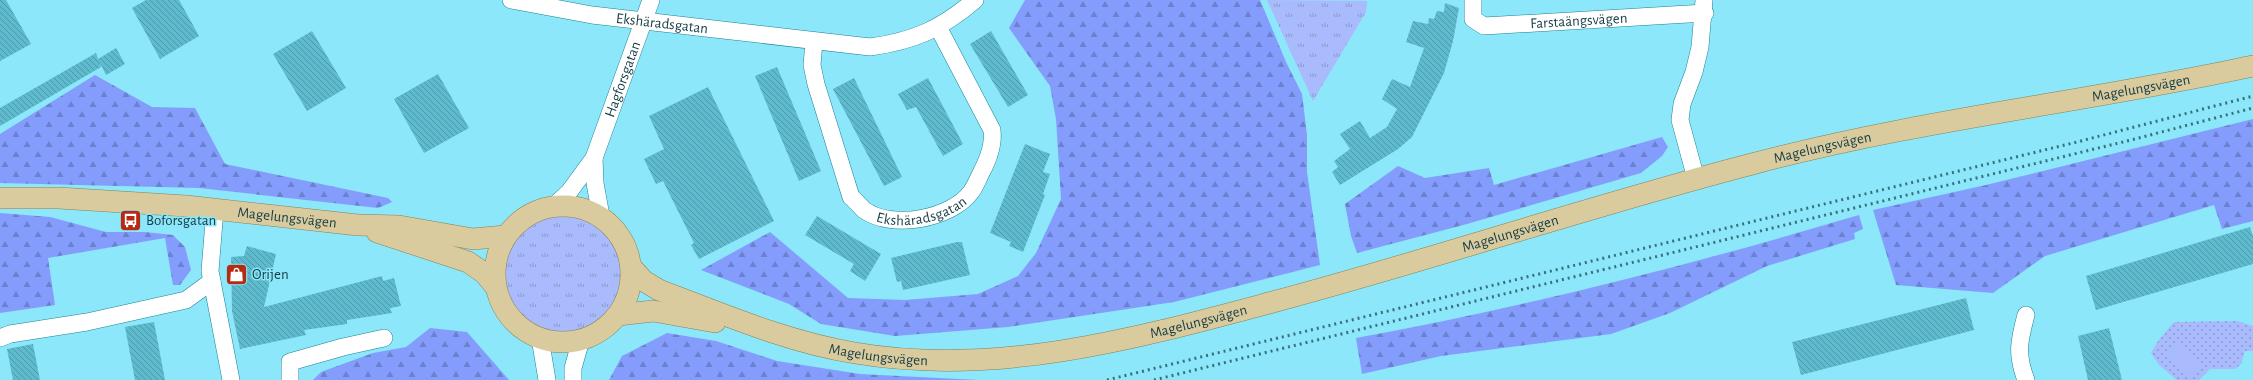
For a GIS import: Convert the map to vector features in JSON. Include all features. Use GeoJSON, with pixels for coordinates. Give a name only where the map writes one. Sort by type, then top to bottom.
{"type":"FeatureCollection","features":[{"type":"Feature","properties":{"kind":"main road","name":"Magelungsvägen"},"geometry":{"type":"LineString","coordinates":[[618,315],[653,311],[767,331],[856,354],[972,360],[1050,354],[1081,349],[1173,329],[1317,290],[1696,179],[1783,156],[1859,138],[2188,80],[2253,66]]}},
{"type":"Feature","properties":{"kind":"main road","name":"Magelungsvägen"},"geometry":{"type":"LineString","coordinates":[[0,198],[59,198],[215,209],[358,225],[399,226],[473,239],[505,236]]}},
{"type":"Feature","properties":{"kind":"main road"},"geometry":{"type":"LineString","coordinates":[[554,205],[578,206],[601,216],[612,226],[621,239],[628,252],[632,268],[628,295],[618,315],[599,332],[581,340],[554,342],[540,338],[524,330],[506,312],[495,286],[495,263],[505,236],[528,215],[554,205]]}},
{"type":"Feature","properties":{"kind":"main road","name":"Magelungsvägen"},"geometry":{"type":"LineString","coordinates":[[358,225],[468,262],[484,273],[495,286]]}},
{"type":"Feature","properties":{"kind":"main road","name":"Magelungsvägen"},"geometry":{"type":"LineString","coordinates":[[632,268],[644,281],[659,290],[767,331]]}},
{"type":"Feature","properties":{"kind":"street","name":"Ekshäradsgatan"},"geometry":{"type":"LineString","coordinates":[[511,0],[592,15],[814,42],[870,47],[896,44],[927,33],[954,18],[975,0]]}},
{"type":"Feature","properties":{"kind":"street","name":"Hagforsgatan"},"geometry":{"type":"LineString","coordinates":[[554,205],[569,192],[594,158],[651,0]]}},
{"type":"Feature","properties":{"kind":"street","name":"Farstaängsvägen"},"geometry":{"type":"LineString","coordinates":[[1473,0],[1473,19],[1484,26],[1705,6],[1694,72],[1682,104],[1680,120],[1696,179]]}},
{"type":"Feature","properties":{"kind":"street","name":"Ekshäradsgatan"},"geometry":{"type":"LineString","coordinates":[[814,42],[812,65],[816,84],[851,197],[865,210],[886,218],[922,220],[949,210],[971,193],[985,165],[993,140],[992,130],[938,27]]}},
{"type":"Feature","properties":{"kind":"street","name":"Hagforsgatan"},"geometry":{"type":"LineString","coordinates":[[594,158],[595,183],[601,216]]}},
{"type":"Feature","properties":{"kind":"street"},"geometry":{"type":"LineString","coordinates":[[215,209],[210,272],[231,380]]}},
{"type":"Feature","properties":{"kind":"street"},"geometry":{"type":"LineString","coordinates":[[0,338],[10,334],[87,322],[186,300],[212,281]]}},
{"type":"Feature","properties":{"kind":"street"},"geometry":{"type":"LineString","coordinates":[[2026,315],[2020,335],[2019,362],[2026,380]]}},
{"type":"Feature","properties":{"kind":"street"},"geometry":{"type":"LineString","coordinates":[[290,380],[290,362],[343,347],[384,338]]}},
{"type":"Feature","properties":{"kind":"street"},"geometry":{"type":"LineString","coordinates":[[540,338],[548,380]]}},
{"type":"Feature","properties":{"kind":"street"},"geometry":{"type":"LineString","coordinates":[[573,380],[573,368],[581,340]]}},
{"type":"Feature","properties":{"kind":"green space"},"geometry":{"type":"Polygon","coordinates":[[[1025,0],[1260,0],[1286,62],[1302,94],[1307,135],[1307,172],[1320,265],[1174,302],[1008,327],[895,336],[821,324],[789,304],[701,270],[770,232],[848,298],[905,300],[978,294],[1018,276],[1036,253],[1061,199],[1056,119],[1050,86],[1009,28],[1025,0]]]}},
{"type":"Feature","properties":{"kind":"green space"},"geometry":{"type":"Polygon","coordinates":[[[1267,0],[1367,1],[1366,12],[1313,101],[1267,0]]]}},
{"type":"Feature","properties":{"kind":"green space"},"geometry":{"type":"Polygon","coordinates":[[[95,75],[152,107],[195,108],[225,164],[388,198],[392,202],[378,208],[199,188],[0,183],[0,134],[95,75]]]}},
{"type":"Feature","properties":{"kind":"green space"},"geometry":{"type":"Polygon","coordinates":[[[2253,119],[2253,221],[2222,229],[2214,205],[2045,256],[1993,293],[1896,285],[1873,210],[1986,185],[2253,119]]]}},
{"type":"Feature","properties":{"kind":"green space"},"geometry":{"type":"Polygon","coordinates":[[[1662,137],[1668,147],[1662,156],[1641,173],[1467,224],[1357,253],[1351,236],[1345,204],[1398,166],[1425,178],[1489,168],[1494,185],[1662,137]]]}},
{"type":"Feature","properties":{"kind":"green space"},"geometry":{"type":"Polygon","coordinates":[[[0,213],[50,217],[106,232],[145,232],[173,235],[185,247],[191,270],[180,285],[173,285],[165,238],[48,258],[55,305],[0,313],[0,213]]]}},
{"type":"Feature","properties":{"kind":"green space"},"geometry":{"type":"Polygon","coordinates":[[[562,215],[573,216],[585,220],[604,232],[616,251],[620,263],[620,285],[616,297],[604,316],[585,328],[573,332],[562,333],[551,332],[539,328],[520,316],[508,297],[504,285],[503,274],[504,263],[508,251],[520,232],[539,220],[551,216],[562,215]]]}},
{"type":"Feature","properties":{"kind":"green space"},"geometry":{"type":"Polygon","coordinates":[[[1859,215],[1863,229],[1854,233],[1855,239],[1767,266],[1670,313],[1611,334],[1441,356],[1362,374],[1356,338],[1483,313],[1609,283],[1735,251],[1859,215]]]}},
{"type":"Feature","properties":{"kind":"green space"},"geometry":{"type":"Polygon","coordinates":[[[2237,321],[2253,326],[2253,351],[2245,351],[2241,364],[2235,369],[2210,369],[2199,380],[2177,380],[2159,365],[2151,353],[2158,341],[2174,322],[2237,321]]]}},
{"type":"Feature","properties":{"kind":"green space"},"geometry":{"type":"Polygon","coordinates":[[[430,328],[467,332],[509,380],[313,380],[321,372],[373,353],[406,347],[430,328]]]}},
{"type":"Feature","properties":{"kind":"green space"},"geometry":{"type":"Polygon","coordinates":[[[667,333],[716,341],[777,361],[860,374],[978,380],[609,380],[622,356],[667,333]]]}},
{"type":"Feature","properties":{"kind":"green space"},"geometry":{"type":"Polygon","coordinates":[[[2178,342],[2202,366],[2191,378],[2166,354],[2178,342]]]}},
{"type":"Feature","properties":{"kind":"building"},"geometry":{"type":"Polygon","coordinates":[[[0,0],[6,0],[31,44],[0,61],[0,0]]]}},
{"type":"Feature","properties":{"kind":"building"},"geometry":{"type":"Polygon","coordinates":[[[146,0],[179,0],[199,36],[160,59],[132,8],[146,0]]]}},
{"type":"Feature","properties":{"kind":"building"},"geometry":{"type":"Polygon","coordinates":[[[1445,3],[1459,8],[1453,41],[1444,73],[1412,137],[1398,149],[1340,185],[1332,172],[1338,167],[1334,161],[1350,149],[1340,134],[1360,121],[1370,138],[1387,127],[1397,109],[1382,99],[1392,79],[1410,87],[1424,48],[1406,42],[1413,21],[1428,24],[1429,18],[1434,19],[1437,11],[1444,12],[1445,3]]]}},
{"type":"Feature","properties":{"kind":"building"},"geometry":{"type":"Polygon","coordinates":[[[312,31],[346,88],[307,111],[273,54],[312,31]]]}},
{"type":"Feature","properties":{"kind":"building"},"geometry":{"type":"Polygon","coordinates":[[[991,31],[1028,95],[1008,107],[970,44],[991,31]]]}},
{"type":"Feature","properties":{"kind":"building"},"geometry":{"type":"Polygon","coordinates":[[[116,48],[125,64],[106,75],[100,63],[101,67],[0,126],[0,108],[96,53],[98,59],[116,48]]]}},
{"type":"Feature","properties":{"kind":"building"},"geometry":{"type":"Polygon","coordinates":[[[777,67],[821,171],[799,181],[755,76],[777,67]]]}},
{"type":"Feature","properties":{"kind":"building"},"geometry":{"type":"Polygon","coordinates":[[[438,74],[469,128],[424,153],[394,99],[438,74]]]}},
{"type":"Feature","properties":{"kind":"building"},"geometry":{"type":"Polygon","coordinates":[[[854,78],[902,177],[884,186],[833,89],[854,78]]]}},
{"type":"Feature","properties":{"kind":"building"},"geometry":{"type":"Polygon","coordinates":[[[928,78],[963,144],[943,156],[916,107],[907,110],[898,94],[928,78]]]}},
{"type":"Feature","properties":{"kind":"building"},"geometry":{"type":"Polygon","coordinates":[[[708,87],[774,221],[699,259],[691,245],[694,243],[663,181],[656,184],[644,159],[664,149],[649,116],[708,87]]]}},
{"type":"Feature","properties":{"kind":"building"},"geometry":{"type":"Polygon","coordinates":[[[1025,144],[1050,154],[1043,172],[1050,174],[1043,194],[1045,195],[1023,252],[1009,246],[1011,242],[990,233],[1025,144]]]}},
{"type":"Feature","properties":{"kind":"building"},"geometry":{"type":"Polygon","coordinates":[[[817,216],[881,254],[865,281],[850,271],[854,264],[805,235],[817,216]]]}},
{"type":"Feature","properties":{"kind":"building"},"geometry":{"type":"Polygon","coordinates":[[[2250,227],[2253,236],[2253,264],[2096,310],[2086,276],[2250,227]]]}},
{"type":"Feature","properties":{"kind":"building"},"geometry":{"type":"Polygon","coordinates":[[[962,242],[970,275],[903,290],[901,281],[897,282],[891,258],[962,242]]]}},
{"type":"Feature","properties":{"kind":"building"},"geometry":{"type":"Polygon","coordinates":[[[247,246],[276,254],[264,307],[382,276],[383,281],[394,278],[401,306],[390,308],[392,313],[347,320],[347,324],[304,330],[306,335],[240,349],[232,311],[231,257],[244,256],[247,246]]]}},
{"type":"Feature","properties":{"kind":"building"},"geometry":{"type":"Polygon","coordinates":[[[1966,298],[1974,330],[1801,375],[1792,342],[1966,298]]]}},
{"type":"Feature","properties":{"kind":"building"},"geometry":{"type":"Polygon","coordinates":[[[154,322],[165,380],[135,380],[125,327],[154,322]]]}},
{"type":"Feature","properties":{"kind":"building"},"geometry":{"type":"Polygon","coordinates":[[[2109,328],[2122,380],[2088,380],[2078,336],[2109,328]]]}},
{"type":"Feature","properties":{"kind":"building"},"geometry":{"type":"Polygon","coordinates":[[[33,344],[40,380],[13,380],[7,349],[33,344]]]}},
{"type":"Feature","properties":{"kind":"railway"},"geometry":{"type":"LineString","coordinates":[[1107,380],[2077,142],[2253,96]]}},
{"type":"Feature","properties":{"kind":"railway"},"geometry":{"type":"LineString","coordinates":[[1154,380],[2131,140],[2253,108]]}},
{"type":"Feature","properties":{"kind":"place","name":"Boforsgatan"},"geometry":{"type":"Point","coordinates":[131,220]}},
{"type":"Feature","properties":{"kind":"place","name":"Orijen"},"geometry":{"type":"Point","coordinates":[237,274]}}]}
